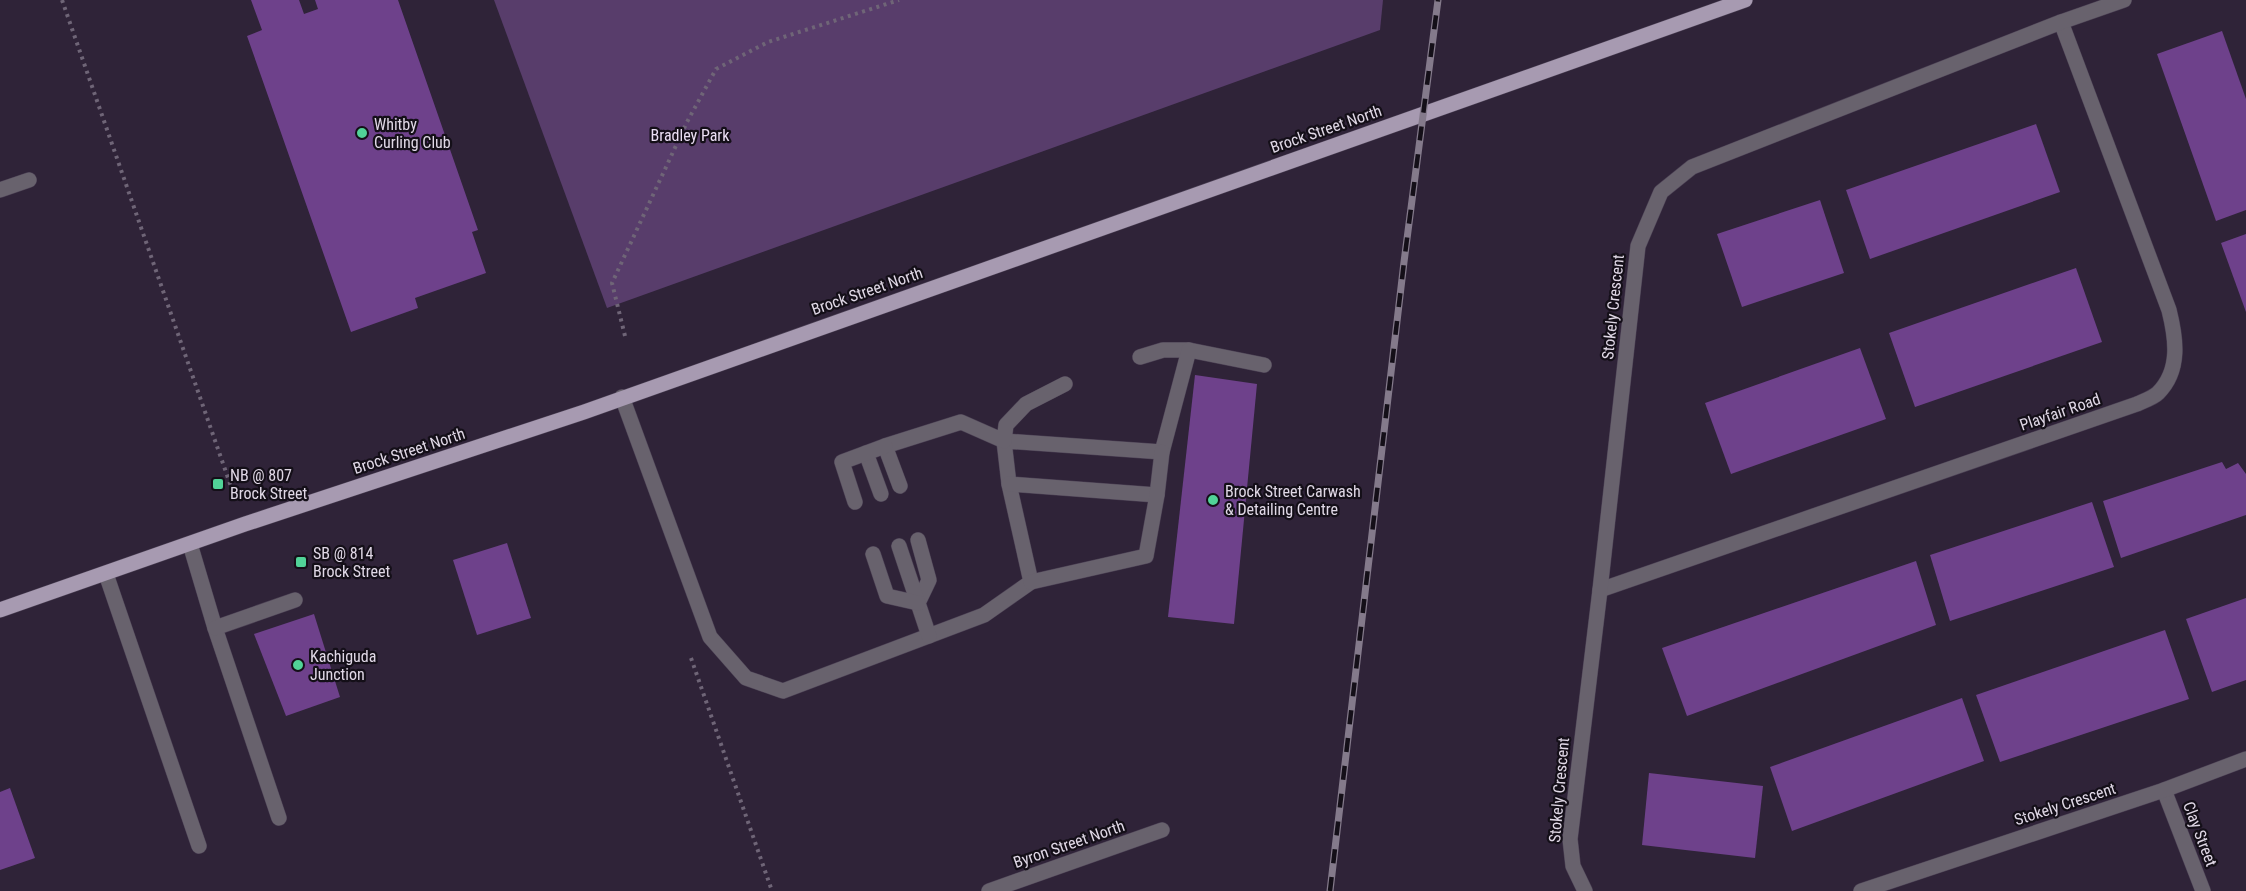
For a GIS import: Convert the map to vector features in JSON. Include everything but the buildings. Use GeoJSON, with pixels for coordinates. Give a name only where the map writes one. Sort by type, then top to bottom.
{"type":"FeatureCollection","features":[{"type":"Feature","properties":{"kind":"main road","name":"Brock Street North"},"geometry":{"type":"LineString","coordinates":[[0,610],[245,525],[584,412],[1745,0]]}},
{"type":"Feature","properties":{"kind":"street","name":"Stokely Crescent"},"geometry":{"type":"LineString","coordinates":[[1585,891],[1573,866],[1570,839],[1638,246],[1661,192],[1692,167],[2061,22],[2124,0]]}},
{"type":"Feature","properties":{"kind":"street","name":"Playfair Road"},"geometry":{"type":"LineString","coordinates":[[1600,590],[2137,404],[2157,393],[2175,361],[2176,338],[2169,310],[2061,22]]}},
{"type":"Feature","properties":{"kind":"street"},"geometry":{"type":"LineString","coordinates":[[0,190],[29,180]]}},
{"type":"Feature","properties":{"kind":"street"},"geometry":{"type":"LineString","coordinates":[[1140,357],[1163,350],[1189,351],[1264,365]]}},
{"type":"Feature","properties":{"kind":"street"},"geometry":{"type":"LineString","coordinates":[[622,397],[710,638],[746,678],[783,691],[984,615],[1031,582],[1146,556],[1162,452],[1189,351]]}},
{"type":"Feature","properties":{"kind":"street"},"geometry":{"type":"LineString","coordinates":[[1031,582],[1009,484],[1004,441],[1006,424],[1026,404],[1065,384]]}},
{"type":"Feature","properties":{"kind":"street"},"geometry":{"type":"LineString","coordinates":[[855,502],[842,462],[961,422],[1004,441],[1162,452]]}},
{"type":"Feature","properties":{"kind":"street"},"geometry":{"type":"LineString","coordinates":[[885,446],[900,486]]}},
{"type":"Feature","properties":{"kind":"street"},"geometry":{"type":"LineString","coordinates":[[866,453],[881,494]]}},
{"type":"Feature","properties":{"kind":"street"},"geometry":{"type":"LineString","coordinates":[[1009,484],[1157,495]]}},
{"type":"Feature","properties":{"kind":"street"},"geometry":{"type":"LineString","coordinates":[[918,540],[929,580],[918,603]]}},
{"type":"Feature","properties":{"kind":"street"},"geometry":{"type":"LineString","coordinates":[[190,544],[215,628],[279,818]]}},
{"type":"Feature","properties":{"kind":"street"},"geometry":{"type":"LineString","coordinates":[[899,546],[929,636]]}},
{"type":"Feature","properties":{"kind":"street"},"geometry":{"type":"LineString","coordinates":[[873,554],[887,596],[918,603]]}},
{"type":"Feature","properties":{"kind":"street"},"geometry":{"type":"LineString","coordinates":[[106,574],[199,846]]}},
{"type":"Feature","properties":{"kind":"street"},"geometry":{"type":"LineString","coordinates":[[215,628],[295,600]]}},
{"type":"Feature","properties":{"kind":"street","name":"Stokely Crescent"},"geometry":{"type":"LineString","coordinates":[[1861,891],[2164,790],[2246,759]]}},
{"type":"Feature","properties":{"kind":"street","name":"Clay Street"},"geometry":{"type":"LineString","coordinates":[[2164,790],[2203,891]]}},
{"type":"Feature","properties":{"kind":"street","name":"Byron Street North"},"geometry":{"type":"LineString","coordinates":[[988,891],[1162,830]]}},
{"type":"Feature","properties":{"kind":"path"},"geometry":{"type":"LineString","coordinates":[[62,0],[224,471],[245,525]]}},
{"type":"Feature","properties":{"kind":"path"},"geometry":{"type":"LineString","coordinates":[[625,336],[612,283],[687,122],[716,69],[768,42],[899,0]]}},
{"type":"Feature","properties":{"kind":"path"},"geometry":{"type":"LineString","coordinates":[[688,651],[772,891]]}},
{"type":"Feature","properties":{"kind":"green space","name":"Bradley Park"},"geometry":{"type":"Polygon","coordinates":[[[494,0],[1383,0],[1380,30],[607,308],[494,0]]]}},
{"type":"Feature","properties":{"kind":"railway"},"geometry":{"type":"LineString","coordinates":[[1330,891],[1404,262],[1438,0]]}},
{"type":"Feature","properties":{"kind":"place","name":"Whitby Curling Club"},"geometry":{"type":"Point","coordinates":[362,133]}},
{"type":"Feature","properties":{"kind":"place","name":"NB @ 807 Brock Street"},"geometry":{"type":"Point","coordinates":[218,484]}},
{"type":"Feature","properties":{"kind":"place","name":"Brock Street Carwash & Detailing Centre"},"geometry":{"type":"Point","coordinates":[1213,500]}},
{"type":"Feature","properties":{"kind":"place","name":"SB @ 814 Brock Street"},"geometry":{"type":"Point","coordinates":[301,562]}},
{"type":"Feature","properties":{"kind":"place","name":"Kachiguda Junction"},"geometry":{"type":"Point","coordinates":[298,665]}}]}
